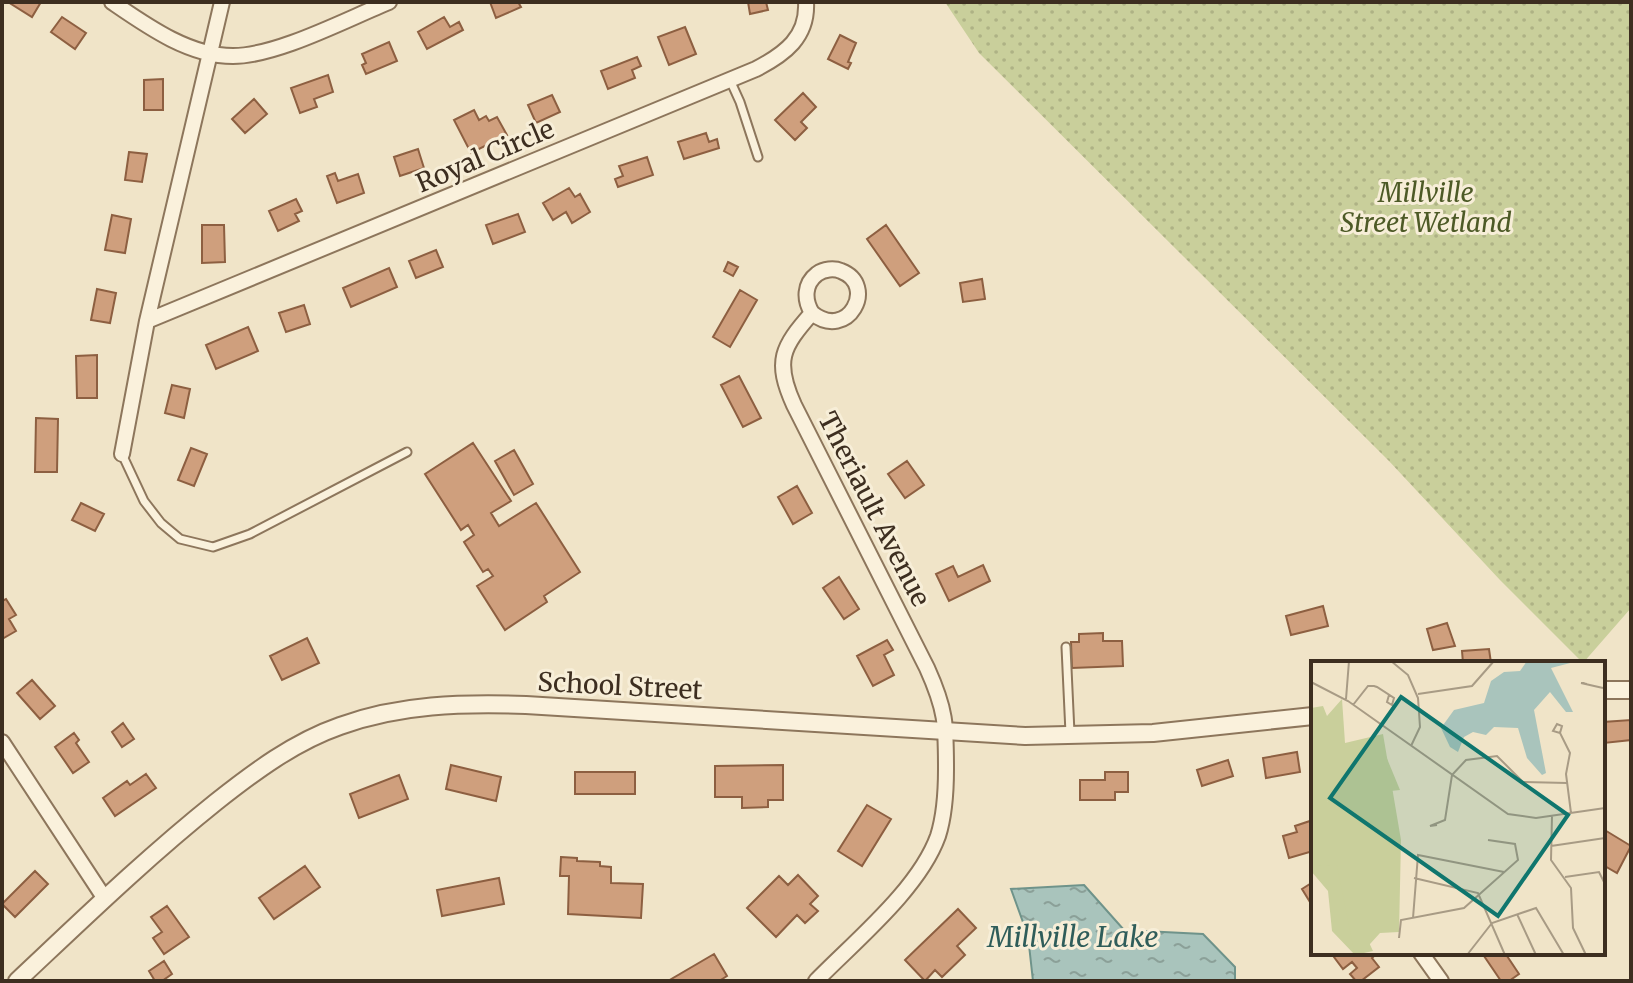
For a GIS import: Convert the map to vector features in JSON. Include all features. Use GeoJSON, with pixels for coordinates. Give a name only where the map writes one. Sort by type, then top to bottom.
{"type":"FeatureCollection","features":[{"type":"Feature","properties":{"kind":"street"},"geometry":{"type":"LineString","coordinates":[[112,2],[163,35],[210,53],[234,56],[296,40],[389,2]]}},
{"type":"Feature","properties":{"kind":"street"},"geometry":{"type":"LineString","coordinates":[[122,454],[147,321],[222,2]]}},
{"type":"Feature","properties":{"kind":"street","name":"Royal Circle"},"geometry":{"type":"LineString","coordinates":[[147,321],[756,69],[788,50],[800,35],[807,18],[806,2]]}},
{"type":"Feature","properties":{"kind":"street","name":"Theriault Avenue"},"geometry":{"type":"LineString","coordinates":[[812,313],[785,348],[782,372],[786,388],[927,668],[944,711],[946,732],[946,797],[931,853],[904,892],[816,981]]}},
{"type":"Feature","properties":{"kind":"street"},"geometry":{"type":"LineString","coordinates":[[1605,690],[1631,690]]}},
{"type":"Feature","properties":{"kind":"street","name":"School Street"},"geometry":{"type":"LineString","coordinates":[[17,981],[199,815],[282,754],[338,726],[398,710],[473,703],[526,705],[946,732],[1070,736],[1208,729],[1311,716]]}},
{"type":"Feature","properties":{"kind":"street"},"geometry":{"type":"LineString","coordinates":[[2,742],[105,899]]}},
{"type":"Feature","properties":{"kind":"street"},"geometry":{"type":"LineString","coordinates":[[1422,955],[1441,981]]}},
{"type":"Feature","properties":{"kind":"lane"},"geometry":{"type":"LineString","coordinates":[[730,80],[758,157]]}},
{"type":"Feature","properties":{"kind":"lane"},"geometry":{"type":"LineString","coordinates":[[122,454],[144,501],[161,523],[180,539],[213,547],[250,534],[407,452]]}},
{"type":"Feature","properties":{"kind":"lane"},"geometry":{"type":"LineString","coordinates":[[1066,647],[1070,736]]}},
{"type":"Feature","properties":{"kind":"green space","name":"Millville Street Wetland"},"geometry":{"type":"Polygon","coordinates":[[[945,2],[1631,2],[1631,608],[1585,661],[1581,661],[1500,580],[1389,461],[979,53],[945,2]]]}},
{"type":"Feature","properties":{"kind":"water","name":"Millville Lake"},"geometry":{"type":"Polygon","coordinates":[[[1084,885],[1124,930],[1203,934],[1235,967],[1235,981],[1033,981],[1028,936],[1011,889],[1084,885]]]}},
{"type":"Feature","properties":{"kind":"building"},"geometry":{"type":"Polygon","coordinates":[[[8,2],[41,2],[32,17],[8,2]]]}},
{"type":"Feature","properties":{"kind":"building"},"geometry":{"type":"Polygon","coordinates":[[[490,2],[518,2],[521,7],[496,18],[490,2]]]}},
{"type":"Feature","properties":{"kind":"building"},"geometry":{"type":"Polygon","coordinates":[[[748,2],[766,2],[768,10],[750,14],[748,2]]]}},
{"type":"Feature","properties":{"kind":"building"},"geometry":{"type":"Polygon","coordinates":[[[62,17],[86,33],[75,49],[51,32],[62,17]]]}},
{"type":"Feature","properties":{"kind":"building"},"geometry":{"type":"Polygon","coordinates":[[[444,17],[450,27],[459,22],[463,30],[427,49],[418,32],[444,17]]]}},
{"type":"Feature","properties":{"kind":"building"},"geometry":{"type":"Polygon","coordinates":[[[685,27],[696,54],[669,65],[658,37],[685,27]]]}},
{"type":"Feature","properties":{"kind":"building"},"geometry":{"type":"Polygon","coordinates":[[[840,35],[856,43],[848,69],[828,59],[840,35]]]}},
{"type":"Feature","properties":{"kind":"building"},"geometry":{"type":"Polygon","coordinates":[[[389,42],[397,61],[366,74],[362,54],[389,42]]]}},
{"type":"Feature","properties":{"kind":"building"},"geometry":{"type":"Polygon","coordinates":[[[637,57],[641,66],[632,70],[635,78],[608,89],[601,71],[637,57]]]}},
{"type":"Feature","properties":{"kind":"building"},"geometry":{"type":"Polygon","coordinates":[[[328,75],[333,92],[314,99],[317,107],[300,113],[291,88],[328,75]]]}},
{"type":"Feature","properties":{"kind":"building"},"geometry":{"type":"Polygon","coordinates":[[[163,79],[163,110],[144,110],[144,80],[163,79]]]}},
{"type":"Feature","properties":{"kind":"building"},"geometry":{"type":"Polygon","coordinates":[[[803,93],[816,107],[801,122],[807,128],[795,140],[775,120],[803,93]]]}},
{"type":"Feature","properties":{"kind":"building"},"geometry":{"type":"Polygon","coordinates":[[[552,95],[560,112],[536,123],[528,105],[552,95]]]}},
{"type":"Feature","properties":{"kind":"building"},"geometry":{"type":"Polygon","coordinates":[[[254,99],[267,114],[245,133],[232,119],[254,99]]]}},
{"type":"Feature","properties":{"kind":"building"},"geometry":{"type":"Polygon","coordinates":[[[474,110],[479,120],[486,116],[489,121],[497,117],[507,135],[471,153],[454,120],[474,110]]]}},
{"type":"Feature","properties":{"kind":"building"},"geometry":{"type":"Polygon","coordinates":[[[706,133],[709,142],[717,139],[719,148],[684,159],[678,142],[706,133]]]}},
{"type":"Feature","properties":{"kind":"building"},"geometry":{"type":"Polygon","coordinates":[[[418,149],[424,168],[400,176],[394,157],[418,149]]]}},
{"type":"Feature","properties":{"kind":"building"},"geometry":{"type":"Polygon","coordinates":[[[129,152],[147,154],[142,182],[125,180],[129,152]]]}},
{"type":"Feature","properties":{"kind":"building"},"geometry":{"type":"Polygon","coordinates":[[[647,157],[653,175],[618,187],[615,179],[623,176],[619,166],[647,157]]]}},
{"type":"Feature","properties":{"kind":"building"},"geometry":{"type":"Polygon","coordinates":[[[335,173],[338,181],[358,174],[364,193],[337,203],[327,176],[335,173]]]}},
{"type":"Feature","properties":{"kind":"building"},"geometry":{"type":"Polygon","coordinates":[[[569,188],[575,197],[580,194],[590,212],[572,223],[566,212],[553,220],[543,203],[569,188]]]}},
{"type":"Feature","properties":{"kind":"building"},"geometry":{"type":"Polygon","coordinates":[[[296,199],[302,211],[295,214],[299,221],[278,231],[269,211],[296,199]]]}},
{"type":"Feature","properties":{"kind":"building"},"geometry":{"type":"Polygon","coordinates":[[[518,214],[525,232],[493,244],[486,225],[518,214]]]}},
{"type":"Feature","properties":{"kind":"building"},"geometry":{"type":"Polygon","coordinates":[[[112,215],[131,219],[125,253],[105,250],[112,215]]]}},
{"type":"Feature","properties":{"kind":"building"},"geometry":{"type":"Polygon","coordinates":[[[202,225],[224,225],[225,262],[202,263],[202,225]]]}},
{"type":"Feature","properties":{"kind":"building"},"geometry":{"type":"Polygon","coordinates":[[[886,225],[919,273],[900,286],[867,239],[886,225]]]}},
{"type":"Feature","properties":{"kind":"building"},"geometry":{"type":"Polygon","coordinates":[[[436,250],[443,267],[416,278],[409,261],[436,250]]]}},
{"type":"Feature","properties":{"kind":"building"},"geometry":{"type":"Polygon","coordinates":[[[728,262],[738,267],[733,276],[724,271],[728,262]]]}},
{"type":"Feature","properties":{"kind":"building"},"geometry":{"type":"Polygon","coordinates":[[[389,268],[397,287],[351,307],[343,288],[389,268]]]}},
{"type":"Feature","properties":{"kind":"building"},"geometry":{"type":"Polygon","coordinates":[[[982,279],[985,299],[963,302],[960,283],[982,279]]]}},
{"type":"Feature","properties":{"kind":"building"},"geometry":{"type":"Polygon","coordinates":[[[97,289],[116,293],[110,323],[91,320],[97,289]]]}},
{"type":"Feature","properties":{"kind":"building"},"geometry":{"type":"Polygon","coordinates":[[[740,290],[757,300],[730,347],[713,337],[740,290]]]}},
{"type":"Feature","properties":{"kind":"building"},"geometry":{"type":"Polygon","coordinates":[[[304,305],[310,324],[286,332],[279,313],[304,305]]]}},
{"type":"Feature","properties":{"kind":"building"},"geometry":{"type":"Polygon","coordinates":[[[248,327],[258,351],[216,369],[206,345],[248,327]]]}},
{"type":"Feature","properties":{"kind":"building"},"geometry":{"type":"Polygon","coordinates":[[[97,355],[97,398],[77,398],[76,356],[97,355]]]}},
{"type":"Feature","properties":{"kind":"building"},"geometry":{"type":"Polygon","coordinates":[[[739,376],[761,418],[743,427],[721,385],[739,376]]]}},
{"type":"Feature","properties":{"kind":"building"},"geometry":{"type":"Polygon","coordinates":[[[172,385],[190,389],[184,418],[165,413],[172,385]]]}},
{"type":"Feature","properties":{"kind":"building"},"geometry":{"type":"Polygon","coordinates":[[[36,418],[58,419],[57,472],[35,472],[36,418]]]}},
{"type":"Feature","properties":{"kind":"building"},"geometry":{"type":"Polygon","coordinates":[[[473,443],[511,501],[491,513],[499,526],[536,503],[580,572],[544,596],[547,602],[505,630],[477,586],[493,576],[488,569],[483,572],[464,542],[474,535],[468,525],[461,530],[425,474],[473,443]]]}},
{"type":"Feature","properties":{"kind":"building"},"geometry":{"type":"Polygon","coordinates":[[[191,448],[207,454],[194,486],[178,480],[191,448]]]}},
{"type":"Feature","properties":{"kind":"building"},"geometry":{"type":"Polygon","coordinates":[[[514,450],[533,484],[514,495],[495,461],[514,450]]]}},
{"type":"Feature","properties":{"kind":"building"},"geometry":{"type":"Polygon","coordinates":[[[907,461],[924,485],[905,498],[888,474],[907,461]]]}},
{"type":"Feature","properties":{"kind":"building"},"geometry":{"type":"Polygon","coordinates":[[[797,486],[812,513],[793,524],[778,497],[797,486]]]}},
{"type":"Feature","properties":{"kind":"building"},"geometry":{"type":"Polygon","coordinates":[[[81,503],[104,514],[95,531],[72,520],[81,503]]]}},
{"type":"Feature","properties":{"kind":"building"},"geometry":{"type":"Polygon","coordinates":[[[983,565],[990,581],[949,601],[936,574],[953,566],[958,577],[983,565]]]}},
{"type":"Feature","properties":{"kind":"building"},"geometry":{"type":"Polygon","coordinates":[[[839,577],[859,609],[844,619],[823,588],[839,577]]]}},
{"type":"Feature","properties":{"kind":"building"},"geometry":{"type":"Polygon","coordinates":[[[6,599],[16,615],[9,619],[16,631],[2,639],[2,601],[6,599]]]}},
{"type":"Feature","properties":{"kind":"building"},"geometry":{"type":"Polygon","coordinates":[[[1323,606],[1328,626],[1291,635],[1286,616],[1323,606]]]}},
{"type":"Feature","properties":{"kind":"building"},"geometry":{"type":"Polygon","coordinates":[[[1447,623],[1455,646],[1433,650],[1427,629],[1447,623]]]}},
{"type":"Feature","properties":{"kind":"building"},"geometry":{"type":"Polygon","coordinates":[[[1103,633],[1103,641],[1122,641],[1123,666],[1072,668],[1071,642],[1079,642],[1079,634],[1103,633]]]}},
{"type":"Feature","properties":{"kind":"building"},"geometry":{"type":"Polygon","coordinates":[[[307,638],[319,663],[282,680],[270,656],[307,638]]]}},
{"type":"Feature","properties":{"kind":"building"},"geometry":{"type":"Polygon","coordinates":[[[887,640],[893,650],[884,655],[894,675],[873,686],[857,656],[887,640]]]}},
{"type":"Feature","properties":{"kind":"building"},"geometry":{"type":"Polygon","coordinates":[[[1489,649],[1491,661],[1463,661],[1462,651],[1489,649]]]}},
{"type":"Feature","properties":{"kind":"building"},"geometry":{"type":"Polygon","coordinates":[[[32,680],[55,706],[40,719],[17,693],[32,680]]]}},
{"type":"Feature","properties":{"kind":"building"},"geometry":{"type":"Polygon","coordinates":[[[1631,720],[1631,740],[1605,743],[1605,722],[1631,720]]]}},
{"type":"Feature","properties":{"kind":"building"},"geometry":{"type":"Polygon","coordinates":[[[123,723],[134,739],[122,747],[112,732],[123,723]]]}},
{"type":"Feature","properties":{"kind":"building"},"geometry":{"type":"Polygon","coordinates":[[[74,733],[79,740],[76,743],[89,762],[73,773],[55,747],[74,733]]]}},
{"type":"Feature","properties":{"kind":"building"},"geometry":{"type":"Polygon","coordinates":[[[1297,752],[1300,772],[1266,778],[1263,758],[1297,752]]]}},
{"type":"Feature","properties":{"kind":"building"},"geometry":{"type":"Polygon","coordinates":[[[1228,760],[1233,776],[1202,786],[1197,770],[1228,760]]]}},
{"type":"Feature","properties":{"kind":"building"},"geometry":{"type":"Polygon","coordinates":[[[451,765],[501,777],[496,801],[446,789],[451,765]]]}},
{"type":"Feature","properties":{"kind":"building"},"geometry":{"type":"Polygon","coordinates":[[[783,765],[783,800],[768,800],[768,807],[742,808],[742,797],[715,797],[715,766],[783,765]]]}},
{"type":"Feature","properties":{"kind":"building"},"geometry":{"type":"Polygon","coordinates":[[[575,772],[635,772],[635,794],[575,794],[575,772]]]}},
{"type":"Feature","properties":{"kind":"building"},"geometry":{"type":"Polygon","coordinates":[[[1105,772],[1128,772],[1128,792],[1115,792],[1115,800],[1080,800],[1080,780],[1105,780],[1105,772]]]}},
{"type":"Feature","properties":{"kind":"building"},"geometry":{"type":"Polygon","coordinates":[[[146,774],[156,788],[115,816],[103,798],[127,781],[130,785],[146,774]]]}},
{"type":"Feature","properties":{"kind":"building"},"geometry":{"type":"Polygon","coordinates":[[[399,775],[408,799],[359,818],[350,794],[399,775]]]}},
{"type":"Feature","properties":{"kind":"building"},"geometry":{"type":"Polygon","coordinates":[[[867,805],[891,819],[862,866],[838,851],[867,805]]]}},
{"type":"Feature","properties":{"kind":"building"},"geometry":{"type":"Polygon","coordinates":[[[1311,821],[1311,852],[1289,858],[1283,836],[1297,832],[1295,826],[1311,821]]]}},
{"type":"Feature","properties":{"kind":"building"},"geometry":{"type":"Polygon","coordinates":[[[1605,830],[1631,846],[1617,873],[1605,866],[1605,830]]]}},
{"type":"Feature","properties":{"kind":"building"},"geometry":{"type":"Polygon","coordinates":[[[561,857],[600,862],[600,866],[611,867],[611,883],[643,884],[641,918],[568,914],[569,876],[560,876],[561,857]]]}},
{"type":"Feature","properties":{"kind":"building"},"geometry":{"type":"Polygon","coordinates":[[[305,866],[320,887],[274,919],[259,898],[305,866]]]}},
{"type":"Feature","properties":{"kind":"building"},"geometry":{"type":"Polygon","coordinates":[[[35,871],[48,884],[15,917],[2,904],[35,871]]]}},
{"type":"Feature","properties":{"kind":"building"},"geometry":{"type":"Polygon","coordinates":[[[798,875],[818,896],[810,904],[818,911],[805,923],[797,915],[776,937],[747,908],[779,876],[788,885],[798,875]]]}},
{"type":"Feature","properties":{"kind":"building"},"geometry":{"type":"Polygon","coordinates":[[[499,878],[504,904],[442,916],[437,890],[499,878]]]}},
{"type":"Feature","properties":{"kind":"building"},"geometry":{"type":"Polygon","coordinates":[[[1311,883],[1311,904],[1302,889],[1311,883]]]}},
{"type":"Feature","properties":{"kind":"building"},"geometry":{"type":"Polygon","coordinates":[[[167,906],[189,937],[164,954],[153,938],[162,932],[151,917],[167,906]]]}},
{"type":"Feature","properties":{"kind":"building"},"geometry":{"type":"Polygon","coordinates":[[[958,909],[976,928],[957,946],[965,955],[942,977],[935,970],[925,981],[905,960],[958,909]]]}},
{"type":"Feature","properties":{"kind":"building"},"geometry":{"type":"Polygon","coordinates":[[[714,954],[727,976],[719,981],[668,981],[714,954]]]}},
{"type":"Feature","properties":{"kind":"building"},"geometry":{"type":"Polygon","coordinates":[[[1332,955],[1375,955],[1372,958],[1379,967],[1361,981],[1356,981],[1350,974],[1357,968],[1352,962],[1343,969],[1332,955]]]}},
{"type":"Feature","properties":{"kind":"building"},"geometry":{"type":"Polygon","coordinates":[[[1483,955],[1506,955],[1519,974],[1509,981],[1501,981],[1483,955]]]}},
{"type":"Feature","properties":{"kind":"building"},"geometry":{"type":"Polygon","coordinates":[[[164,961],[172,974],[162,981],[155,981],[149,971],[164,961]]]}}]}
